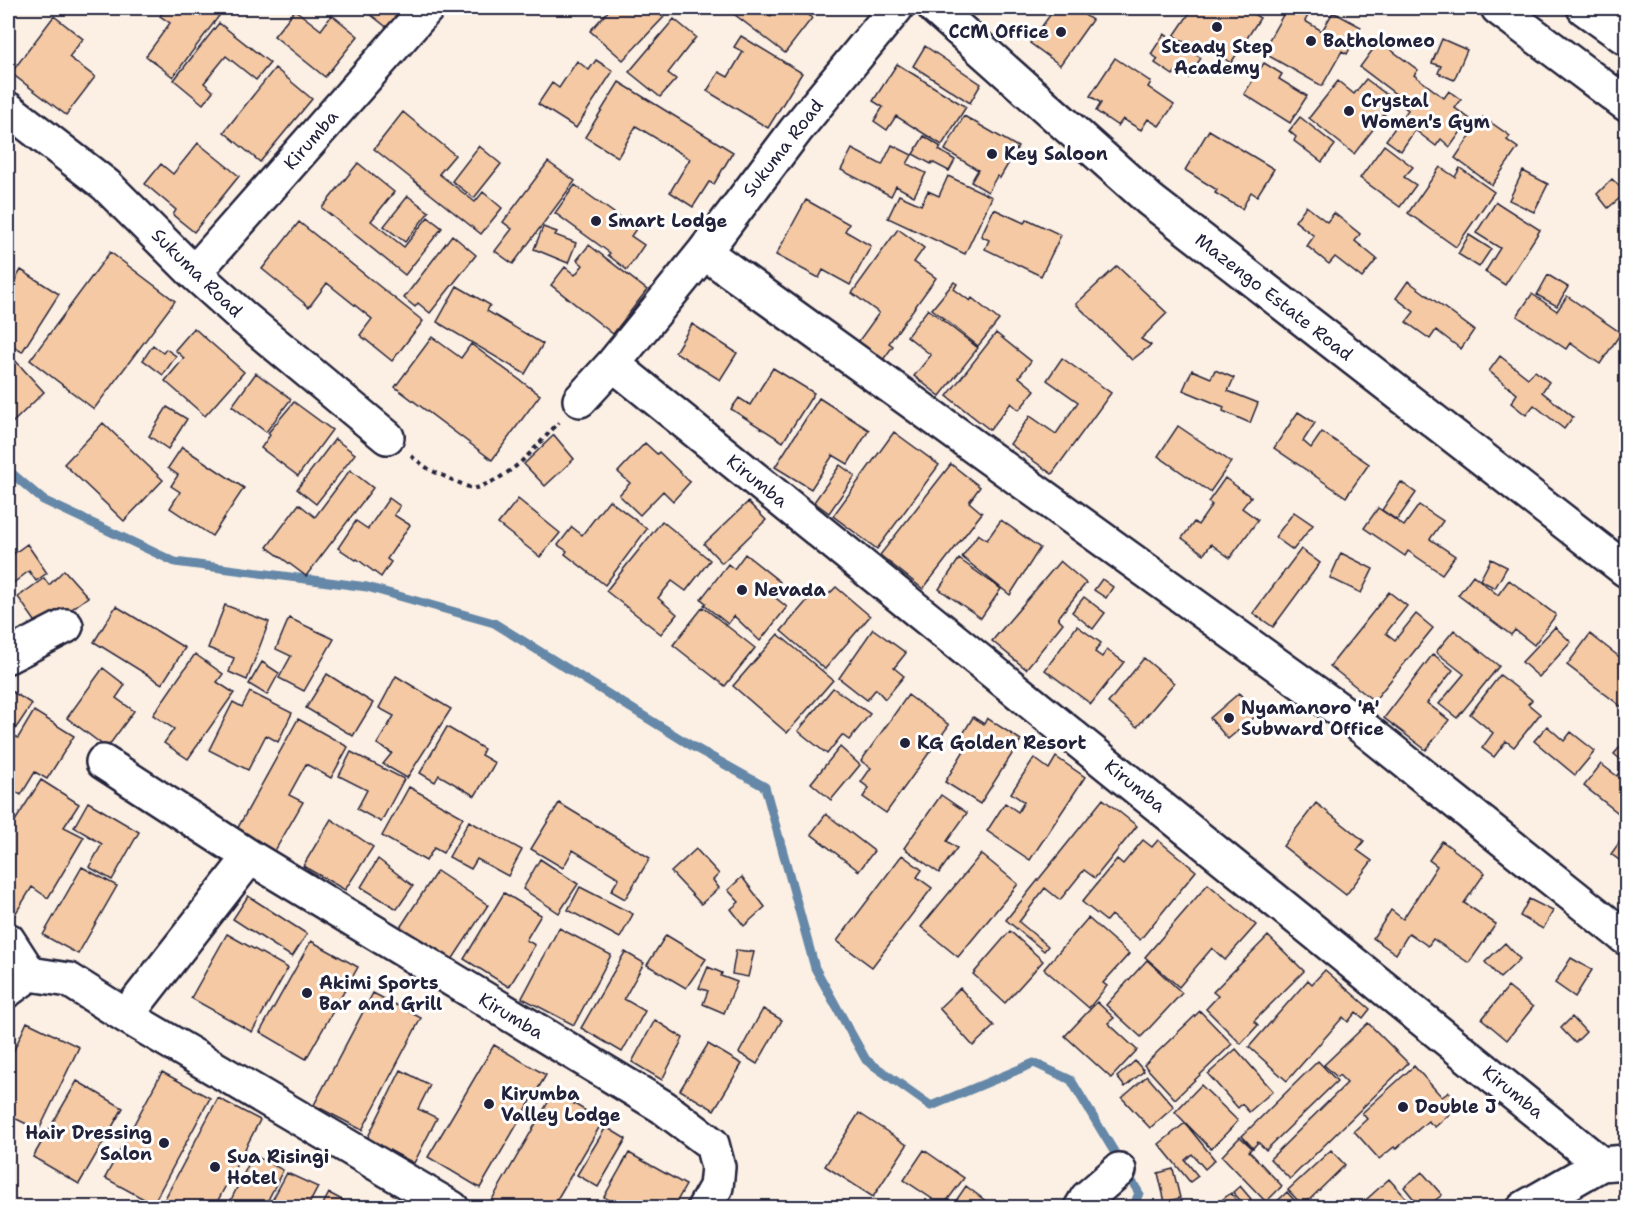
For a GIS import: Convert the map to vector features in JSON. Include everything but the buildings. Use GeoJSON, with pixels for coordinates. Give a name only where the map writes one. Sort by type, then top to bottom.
{"type":"FeatureCollection","features":[{"type":"Feature","properties":{"kind":"street","name":"Kirumba"},"geometry":{"type":"LineString","coordinates":[[195,273],[427,8]]}},
{"type":"Feature","properties":{"kind":"street","name":"Sukuma Road"},"geometry":{"type":"LineString","coordinates":[[580,400],[613,364],[704,252],[796,130],[896,8]]}},
{"type":"Feature","properties":{"kind":"street","name":"Mazengo Estate Road"},"geometry":{"type":"LineString","coordinates":[[935,8],[1150,200],[1626,570]]}},
{"type":"Feature","properties":{"kind":"street"},"geometry":{"type":"LineString","coordinates":[[1498,8],[1626,104]]}},
{"type":"Feature","properties":{"kind":"street"},"geometry":{"type":"LineString","coordinates":[[1584,8],[1626,38]]}},
{"type":"Feature","properties":{"kind":"street","name":"Sukuma Road"},"geometry":{"type":"LineString","coordinates":[[8,109],[106,185],[244,318],[387,437]]}},
{"type":"Feature","properties":{"kind":"street"},"geometry":{"type":"LineString","coordinates":[[704,252],[1352,719],[1626,938]]}},
{"type":"Feature","properties":{"kind":"street","name":"Kirumba"},"geometry":{"type":"LineString","coordinates":[[613,364],[1614,1163],[1524,1208]]}},
{"type":"Feature","properties":{"kind":"street"},"geometry":{"type":"LineString","coordinates":[[8,656],[66,626]]}},
{"type":"Feature","properties":{"kind":"street","name":"Kirumba"},"geometry":{"type":"LineString","coordinates":[[103,762],[250,857],[663,1107],[712,1144],[718,1167],[716,1187],[704,1208]]}},
{"type":"Feature","properties":{"kind":"street"},"geometry":{"type":"LineString","coordinates":[[126,1016],[250,857]]}},
{"type":"Feature","properties":{"kind":"street"},"geometry":{"type":"LineString","coordinates":[[8,940],[19,982],[69,980],[452,1208]]}},
{"type":"Feature","properties":{"kind":"street"},"geometry":{"type":"LineString","coordinates":[[1081,1208],[1087,1198],[1119,1170]]}},
{"type":"Feature","properties":{"kind":"path"},"geometry":{"type":"LineString","coordinates":[[387,437],[430,470],[473,489],[490,484],[516,468],[580,400]]}},
{"type":"Feature","properties":{"kind":"waterway"},"geometry":{"type":"LineString","coordinates":[[8,470],[43,500],[175,562],[367,587],[494,623],[692,746],[765,787],[815,968],[866,1060],[931,1106],[1034,1063],[1071,1080],[1139,1193],[1133,1208]]}},
{"type":"Feature","properties":{"kind":"place","name":"Steady Step Academy"},"geometry":{"type":"Point","coordinates":[1217,27]}},
{"type":"Feature","properties":{"kind":"place","name":"CCM Office"},"geometry":{"type":"Point","coordinates":[1061,32]}},
{"type":"Feature","properties":{"kind":"place","name":"Batholomeo"},"geometry":{"type":"Point","coordinates":[1311,41]}},
{"type":"Feature","properties":{"kind":"place","name":"Crystal Women's Gym"},"geometry":{"type":"Point","coordinates":[1349,111]}},
{"type":"Feature","properties":{"kind":"place","name":"Key Saloon"},"geometry":{"type":"Point","coordinates":[992,154]}},
{"type":"Feature","properties":{"kind":"place","name":"Smart Lodge"},"geometry":{"type":"Point","coordinates":[596,221]}},
{"type":"Feature","properties":{"kind":"place","name":"Nevada"},"geometry":{"type":"Point","coordinates":[742,590]}},
{"type":"Feature","properties":{"kind":"place","name":"Nyamanoro 'A' Subward Office"},"geometry":{"type":"Point","coordinates":[1229,718]}},
{"type":"Feature","properties":{"kind":"place","name":"KG Golden Resort"},"geometry":{"type":"Point","coordinates":[905,743]}},
{"type":"Feature","properties":{"kind":"place","name":"Akimi Sports Bar and Grill"},"geometry":{"type":"Point","coordinates":[307,993]}},
{"type":"Feature","properties":{"kind":"place","name":"Kirumba Valley Lodge"},"geometry":{"type":"Point","coordinates":[489,1104]}},
{"type":"Feature","properties":{"kind":"place","name":"Double J"},"geometry":{"type":"Point","coordinates":[1403,1107]}},
{"type":"Feature","properties":{"kind":"place","name":"Hair Dressing Salon"},"geometry":{"type":"Point","coordinates":[164,1143]}},
{"type":"Feature","properties":{"kind":"place","name":"Sua Risingi Hotel"},"geometry":{"type":"Point","coordinates":[215,1167]}}]}
